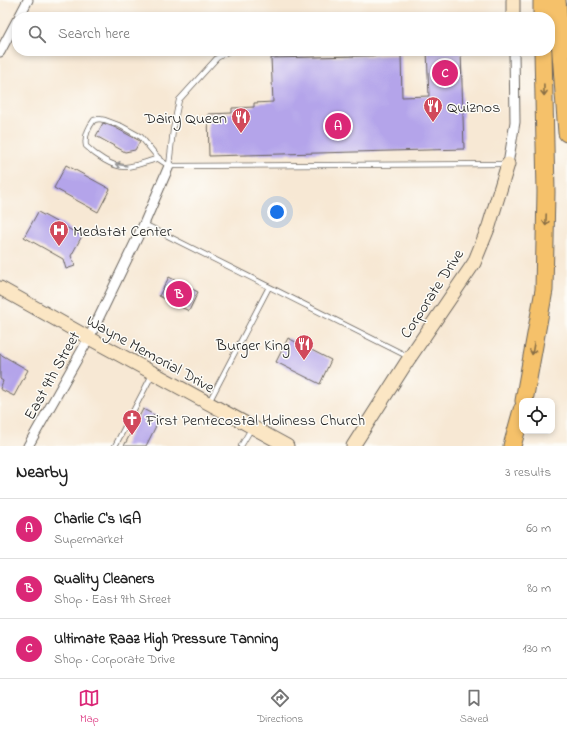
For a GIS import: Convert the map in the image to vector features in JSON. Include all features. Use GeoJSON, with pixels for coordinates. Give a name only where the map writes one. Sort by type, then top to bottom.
{"type":"FeatureCollection","features":[{"type":"Feature","properties":{"kind":"highway"},"geometry":{"type":"LineString","coordinates":[[542,0],[542,12]]}},
{"type":"Feature","properties":{"kind":"highway"},"geometry":{"type":"LineString","coordinates":[[557,0],[567,133]]}},
{"type":"Feature","properties":{"kind":"highway"},"geometry":{"type":"LineString","coordinates":[[525,398],[544,290],[546,192],[543,56]]}},
{"type":"Feature","properties":{"kind":"highway"},"geometry":{"type":"LineString","coordinates":[[512,446],[519,421]]}},
{"type":"Feature","properties":{"kind":"street"},"geometry":{"type":"LineString","coordinates":[[22,12],[28,0]]}},
{"type":"Feature","properties":{"kind":"street"},"geometry":{"type":"LineString","coordinates":[[513,0],[513,12]]}},
{"type":"Feature","properties":{"kind":"street"},"geometry":{"type":"LineString","coordinates":[[0,52],[12,29]]}},
{"type":"Feature","properties":{"kind":"street","name":"Corporate Drive"},"geometry":{"type":"LineString","coordinates":[[353,446],[410,357],[474,263],[489,226],[508,164],[514,122],[514,56]]}},
{"type":"Feature","properties":{"kind":"street","name":"East 9th Street"},"geometry":{"type":"LineString","coordinates":[[28,446],[89,338],[144,224],[169,166]]}},
{"type":"Feature","properties":{"kind":"street","name":"Wayne Memorial Drive"},"geometry":{"type":"LineString","coordinates":[[0,288],[287,446]]}},
{"type":"Feature","properties":{"kind":"lane"},"geometry":{"type":"LineString","coordinates":[[169,166],[173,130],[179,100],[220,56]]}},
{"type":"Feature","properties":{"kind":"lane"},"geometry":{"type":"LineString","coordinates":[[159,158],[132,166],[123,167],[114,164],[98,156],[86,146],[85,138],[88,129],[94,120],[99,119],[121,126],[141,136],[159,158],[169,166],[508,164]]}},
{"type":"Feature","properties":{"kind":"lane"},"geometry":{"type":"LineString","coordinates":[[144,224],[410,357]]}},
{"type":"Feature","properties":{"kind":"lane"},"geometry":{"type":"LineString","coordinates":[[209,404],[269,287]]}},
{"type":"Feature","properties":{"kind":"lane"},"geometry":{"type":"LineString","coordinates":[[115,446],[153,373]]}},
{"type":"Feature","properties":{"kind":"lane"},"geometry":{"type":"LineString","coordinates":[[241,446],[252,427]]}},
{"type":"Feature","properties":{"kind":"building"},"geometry":{"type":"Polygon","coordinates":[[[401,56],[402,97],[429,96],[427,56],[461,56],[464,149],[209,156],[208,114],[232,113],[232,108],[254,107],[254,103],[273,102],[271,58],[401,56]]]}},
{"type":"Feature","properties":{"kind":"building"},"geometry":{"type":"Polygon","coordinates":[[[103,123],[114,127],[140,141],[135,150],[125,152],[96,136],[103,123]]]}},
{"type":"Feature","properties":{"kind":"building"},"geometry":{"type":"Polygon","coordinates":[[[66,165],[110,189],[98,212],[54,188],[66,165]]]}},
{"type":"Feature","properties":{"kind":"building","name":"Medstat Center"},"geometry":{"type":"Polygon","coordinates":[[[38,212],[82,236],[71,256],[75,266],[66,269],[63,259],[24,237],[38,212]]]}},
{"type":"Feature","properties":{"kind":"building"},"geometry":{"type":"Polygon","coordinates":[[[169,277],[198,292],[189,311],[159,296],[169,277]]]}},
{"type":"Feature","properties":{"kind":"building","name":"Burger King"},"geometry":{"type":"Polygon","coordinates":[[[288,338],[331,360],[320,384],[276,362],[288,338]]]}},
{"type":"Feature","properties":{"kind":"building"},"geometry":{"type":"Polygon","coordinates":[[[0,354],[28,370],[14,396],[0,389],[3,381],[0,379],[0,354]]]}},
{"type":"Feature","properties":{"kind":"building"},"geometry":{"type":"Polygon","coordinates":[[[143,409],[160,418],[146,446],[124,446],[143,409]]]}},
{"type":"Feature","properties":{"kind":"place","name":"Ultimate Raaz High Pressure Tanning"},"geometry":{"type":"Point","coordinates":[445,73]}},
{"type":"Feature","properties":{"kind":"place","name":"Quiznos"},"geometry":{"type":"Point","coordinates":[433,123]}},
{"type":"Feature","properties":{"kind":"place","name":"Charlie C's IGA"},"geometry":{"type":"Point","coordinates":[338,126]}},
{"type":"Feature","properties":{"kind":"place","name":"Dairy Queen"},"geometry":{"type":"Point","coordinates":[241,134]}},
{"type":"Feature","properties":{"kind":"place","name":"Medstat Center"},"geometry":{"type":"Point","coordinates":[59,247]}},
{"type":"Feature","properties":{"kind":"place","name":"Quality Cleaners"},"geometry":{"type":"Point","coordinates":[179,294]}},
{"type":"Feature","properties":{"kind":"place","name":"Burger King"},"geometry":{"type":"Point","coordinates":[304,361]}},
{"type":"Feature","properties":{"kind":"place","name":"First Pentecostal Holiness Church"},"geometry":{"type":"Point","coordinates":[132,436]}}]}
